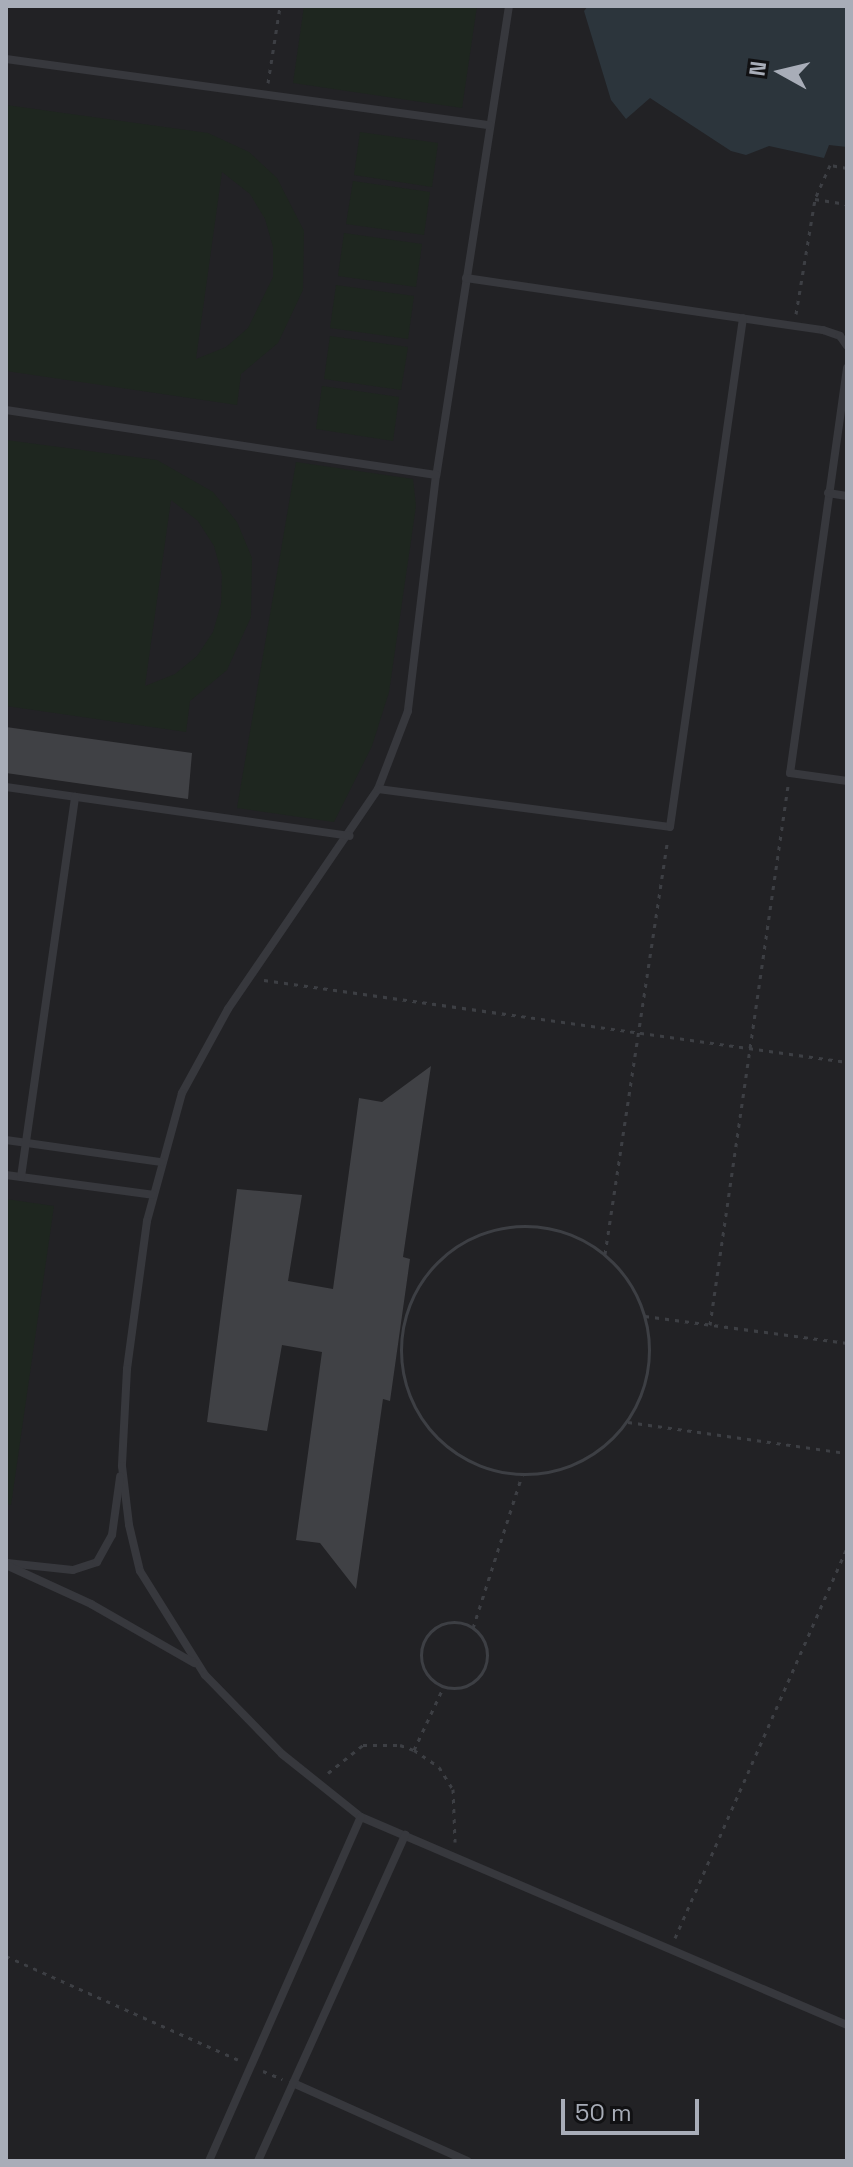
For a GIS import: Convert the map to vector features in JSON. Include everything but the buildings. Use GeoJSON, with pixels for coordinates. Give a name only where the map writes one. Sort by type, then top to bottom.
{"type":"FeatureCollection","features":[{"type":"Feature","properties":{"kind":"lane"},"geometry":{"type":"LineString","coordinates":[[6,1564],[73,1570],[97,1562],[112,1535],[122,1466],[127,1369],[153,1195],[161,1162],[201,1055],[250,978],[350,836],[378,789],[408,711],[436,475],[509,6]]}},
{"type":"Feature","properties":{"kind":"lane"},"geometry":{"type":"LineString","coordinates":[[6,59],[490,125]]}},
{"type":"Feature","properties":{"kind":"lane"},"geometry":{"type":"LineString","coordinates":[[466,278],[794,326],[833,333],[847,346]]}},
{"type":"Feature","properties":{"kind":"lane"},"geometry":{"type":"LineString","coordinates":[[378,789],[670,827],[743,318]]}},
{"type":"Feature","properties":{"kind":"lane"},"geometry":{"type":"LineString","coordinates":[[847,368],[790,773],[847,781]]}},
{"type":"Feature","properties":{"kind":"lane"},"geometry":{"type":"LineString","coordinates":[[6,410],[436,475]]}},
{"type":"Feature","properties":{"kind":"lane"},"geometry":{"type":"LineString","coordinates":[[828,493],[847,496]]}},
{"type":"Feature","properties":{"kind":"lane"},"geometry":{"type":"LineString","coordinates":[[6,787],[350,836]]}},
{"type":"Feature","properties":{"kind":"lane"},"geometry":{"type":"LineString","coordinates":[[21,1177],[75,797]]}},
{"type":"Feature","properties":{"kind":"lane"},"geometry":{"type":"LineString","coordinates":[[6,1140],[161,1162]]}},
{"type":"Feature","properties":{"kind":"lane"},"geometry":{"type":"LineString","coordinates":[[6,1175],[153,1195]]}},
{"type":"Feature","properties":{"kind":"lane"},"geometry":{"type":"LineString","coordinates":[[122,1466],[140,1571],[198,1665],[318,1785],[361,1817],[847,2025]]}},
{"type":"Feature","properties":{"kind":"lane"},"geometry":{"type":"LineString","coordinates":[[6,1564],[104,1610],[198,1665]]}},
{"type":"Feature","properties":{"kind":"lane"},"geometry":{"type":"LineString","coordinates":[[209,2161],[361,1817]]}},
{"type":"Feature","properties":{"kind":"lane"},"geometry":{"type":"LineString","coordinates":[[258,2161],[405,1835]]}},
{"type":"Feature","properties":{"kind":"lane"},"geometry":{"type":"LineString","coordinates":[[293,2083],[467,2161]]}},
{"type":"Feature","properties":{"kind":"path"},"geometry":{"type":"LineString","coordinates":[[267,95],[280,6]]}},
{"type":"Feature","properties":{"kind":"path"},"geometry":{"type":"LineString","coordinates":[[794,326],[815,199],[830,165],[847,168]]}},
{"type":"Feature","properties":{"kind":"path"},"geometry":{"type":"LineString","coordinates":[[815,199],[847,204]]}},
{"type":"Feature","properties":{"kind":"path"},"geometry":{"type":"LineString","coordinates":[[710,1325],[790,773]]}},
{"type":"Feature","properties":{"kind":"path"},"geometry":{"type":"LineString","coordinates":[[605,1255],[670,827]]}},
{"type":"Feature","properties":{"kind":"path"},"geometry":{"type":"LineString","coordinates":[[250,978],[847,1062]]}},
{"type":"Feature","properties":{"kind":"path"},"geometry":{"type":"LineString","coordinates":[[501,1228],[550,1228],[605,1255],[629,1282],[644,1316],[647,1376],[628,1422],[592,1456],[547,1474],[522,1475],[475,1465],[435,1438],[409,1397],[400,1349],[411,1302],[438,1261],[467,1240],[501,1228]]}},
{"type":"Feature","properties":{"kind":"path"},"geometry":{"type":"LineString","coordinates":[[644,1316],[847,1343]]}},
{"type":"Feature","properties":{"kind":"path"},"geometry":{"type":"LineString","coordinates":[[628,1422],[847,1453]]}},
{"type":"Feature","properties":{"kind":"path"},"geometry":{"type":"LineString","coordinates":[[473,1628],[522,1475]]}},
{"type":"Feature","properties":{"kind":"path"},"geometry":{"type":"LineString","coordinates":[[670,1949],[847,1548]]}},
{"type":"Feature","properties":{"kind":"path"},"geometry":{"type":"LineString","coordinates":[[453,1622],[473,1628],[486,1645],[486,1666],[473,1683],[443,1687],[422,1666],[426,1636],[453,1622]]}},
{"type":"Feature","properties":{"kind":"path"},"geometry":{"type":"LineString","coordinates":[[414,1750],[443,1687]]}},
{"type":"Feature","properties":{"kind":"path"},"geometry":{"type":"LineString","coordinates":[[318,1785],[336,1763],[363,1745],[400,1745],[414,1750],[439,1767],[453,1789],[458,1822],[453,1856]]}},
{"type":"Feature","properties":{"kind":"path"},"geometry":{"type":"LineString","coordinates":[[6,1956],[293,2083]]}},
{"type":"Feature","properties":{"kind":"shaded area"},"geometry":{"type":"Polygon","coordinates":[[[6,6],[847,6],[847,2161],[6,2161],[6,6]]]}},
{"type":"Feature","properties":{"kind":"shaded area"},"geometry":{"type":"Polygon","coordinates":[[[304,6],[477,6],[462,108],[293,83],[304,6]]]}},
{"type":"Feature","properties":{"kind":"shaded area"},"geometry":{"type":"Polygon","coordinates":[[[588,6],[847,6],[847,147],[829,145],[824,158],[769,146],[746,155],[731,151],[650,98],[626,119],[611,100],[584,11],[588,6]]]}},
{"type":"Feature","properties":{"kind":"shaded area"},"geometry":{"type":"Polygon","coordinates":[[[6,105],[208,133],[249,152],[277,178],[304,231],[303,290],[278,343],[241,374],[237,405],[6,371],[6,105]],[[222,172],[196,359],[226,347],[248,328],[273,277],[273,247],[265,219],[250,194],[222,172]]]}},
{"type":"Feature","properties":{"kind":"shaded area"},"geometry":{"type":"Polygon","coordinates":[[[360,132],[438,143],[432,187],[354,175],[360,132]]]}},
{"type":"Feature","properties":{"kind":"shaded area"},"geometry":{"type":"Polygon","coordinates":[[[353,181],[430,192],[424,235],[346,224],[353,181]]]}},
{"type":"Feature","properties":{"kind":"shaded area"},"geometry":{"type":"Polygon","coordinates":[[[344,233],[422,244],[416,287],[338,276],[344,233]]]}},
{"type":"Feature","properties":{"kind":"shaded area"},"geometry":{"type":"Polygon","coordinates":[[[336,285],[414,296],[408,339],[330,328],[336,285]]]}},
{"type":"Feature","properties":{"kind":"shaded area"},"geometry":{"type":"Polygon","coordinates":[[[330,336],[408,347],[401,390],[324,379],[330,336]]]}},
{"type":"Feature","properties":{"kind":"shaded area"},"geometry":{"type":"Polygon","coordinates":[[[322,386],[399,397],[393,441],[316,429],[322,386]]]}},
{"type":"Feature","properties":{"kind":"shaded area"},"geometry":{"type":"Polygon","coordinates":[[[6,440],[157,460],[213,492],[237,522],[252,558],[251,617],[227,670],[190,701],[186,732],[6,706],[6,440]],[[171,500],[145,686],[175,674],[197,656],[213,632],[221,604],[222,575],[214,546],[198,521],[171,500]]]}},
{"type":"Feature","properties":{"kind":"shaded area"},"geometry":{"type":"Polygon","coordinates":[[[296,462],[413,479],[416,506],[389,692],[372,746],[334,822],[237,808],[296,462]]]}},
{"type":"Feature","properties":{"kind":"shaded area"},"geometry":{"type":"Polygon","coordinates":[[[6,1199],[54,1206],[11,1505],[6,1504],[6,1199]]]}}]}
